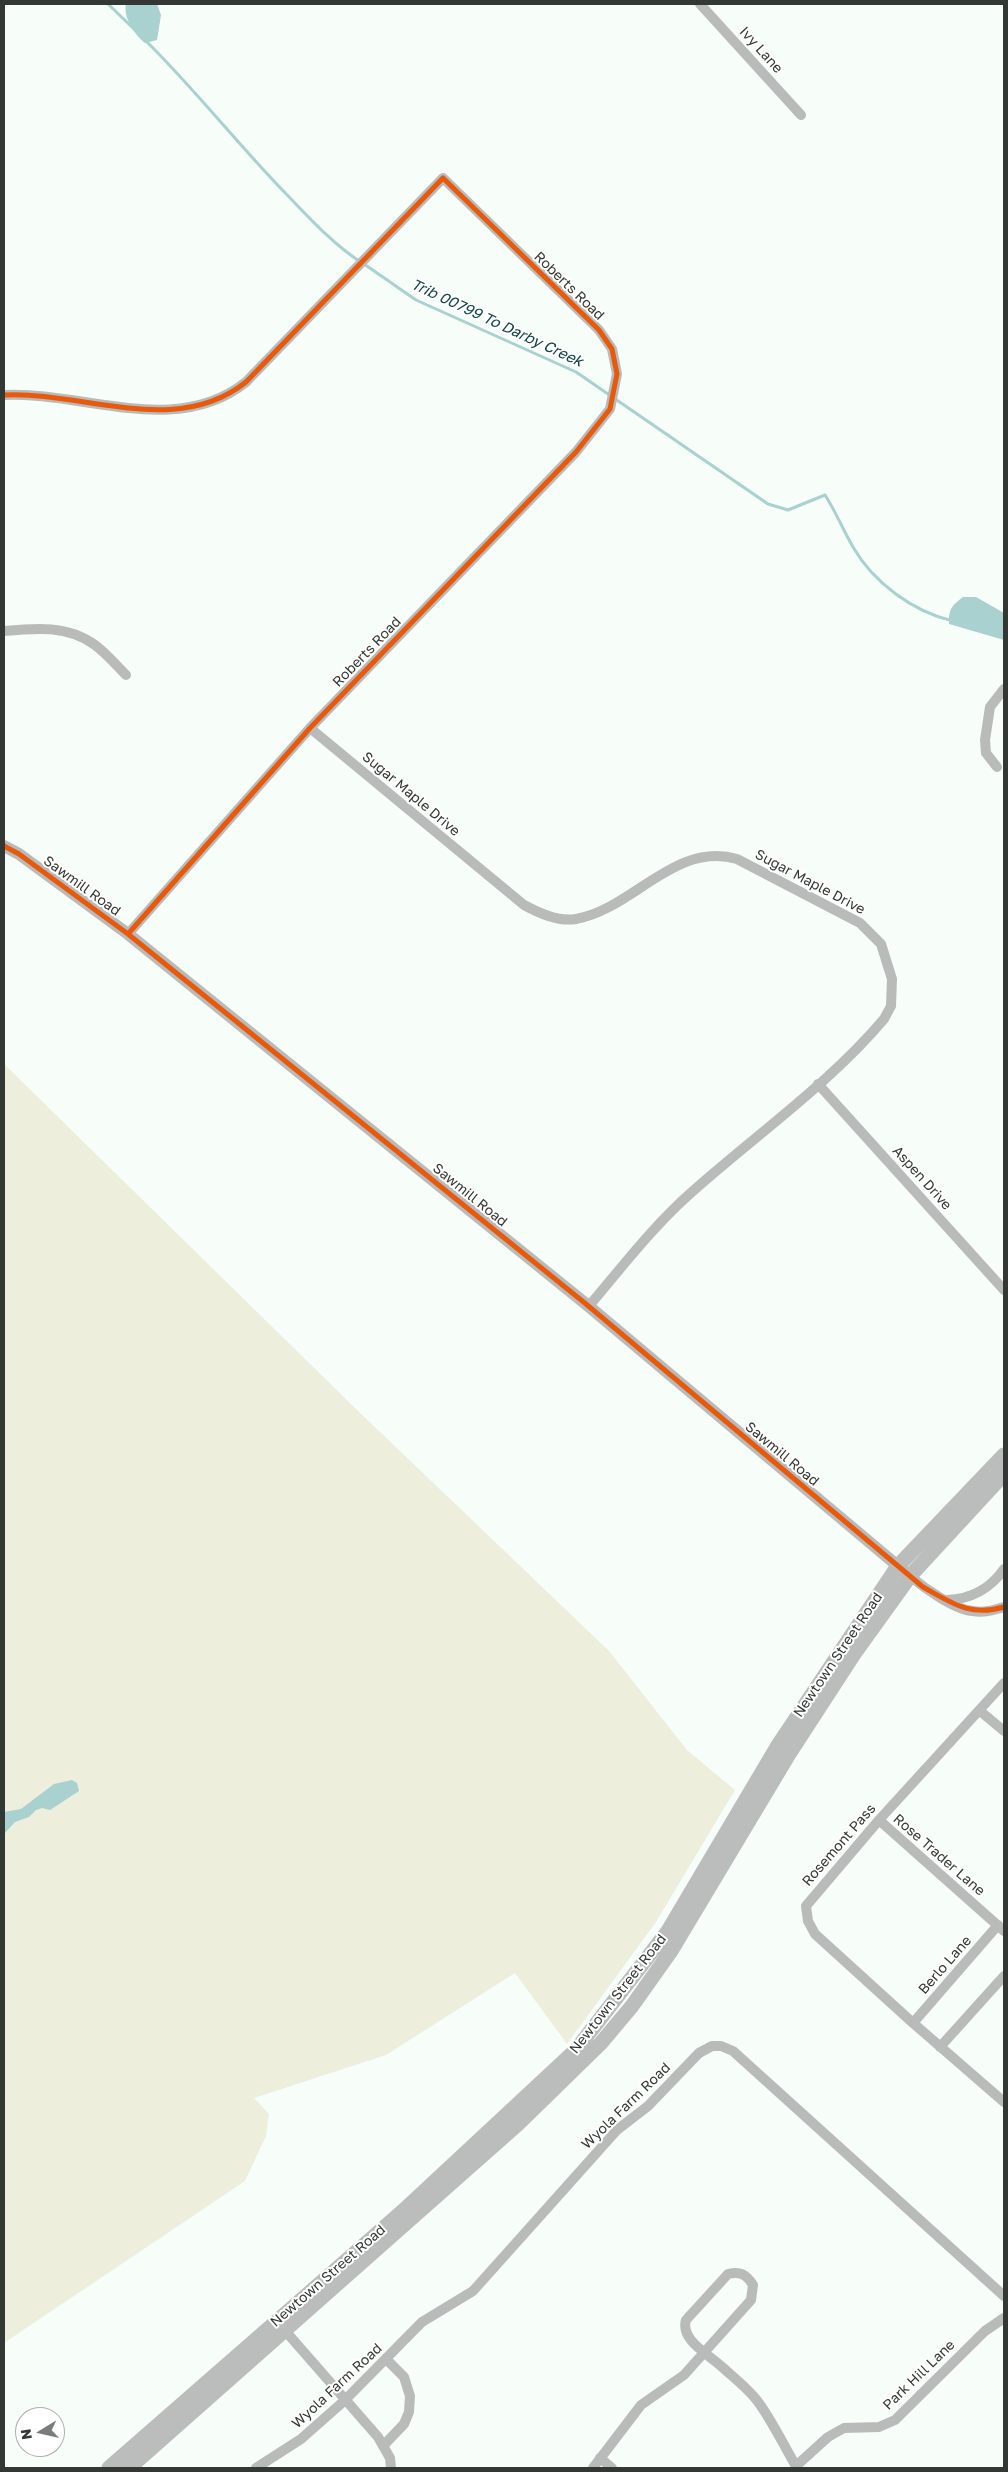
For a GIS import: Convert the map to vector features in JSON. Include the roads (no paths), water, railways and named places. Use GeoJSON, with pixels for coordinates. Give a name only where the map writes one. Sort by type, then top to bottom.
{"type":"FeatureCollection","features":[{"type":"Feature","properties":{"kind":"main road","name":"Newtown Street Road"},"geometry":{"type":"LineString","coordinates":[[129,2468],[576,2050],[668,1931],[777,1747],[898,1566],[1004,1455]]}},
{"type":"Feature","properties":{"kind":"main road","name":"Newtown Street Road"},"geometry":{"type":"LineString","coordinates":[[109,2468],[281,2326],[518,2124],[601,2043],[632,2006],[671,1951],[830,1691],[910,1576],[1004,1474]]}},
{"type":"Feature","properties":{"kind":"street","name":"Ivy Lane"},"geometry":{"type":"LineString","coordinates":[[700,4],[801,114]]}},
{"type":"Feature","properties":{"kind":"street","name":"Roberts Road"},"geometry":{"type":"LineString","coordinates":[[4,395],[53,396],[160,411],[204,404],[233,392],[246,382],[443,178],[599,330],[612,349],[617,374],[610,409],[576,452],[310,728],[128,934]]}},
{"type":"Feature","properties":{"kind":"street"},"geometry":{"type":"LineString","coordinates":[[4,631],[38,628],[62,630],[95,644],[126,675]]}},
{"type":"Feature","properties":{"kind":"street"},"geometry":{"type":"LineString","coordinates":[[997,767],[986,753],[984,740],[990,707],[1004,689]]}},
{"type":"Feature","properties":{"kind":"street","name":"Sugar Maple Drive"},"geometry":{"type":"LineString","coordinates":[[310,728],[524,905],[540,913],[574,919],[593,914],[694,858],[722,854],[737,859],[860,923],[881,944],[887,956],[892,979],[891,1006],[876,1029],[818,1084],[691,1192],[650,1235],[589,1306]]}},
{"type":"Feature","properties":{"kind":"street","name":"Sawmill Road"},"geometry":{"type":"LineString","coordinates":[[4,846],[128,934],[589,1306],[910,1576]]}},
{"type":"Feature","properties":{"kind":"street","name":"Aspen Drive"},"geometry":{"type":"LineString","coordinates":[[818,1084],[1004,1290]]}},
{"type":"Feature","properties":{"kind":"street"},"geometry":{"type":"LineString","coordinates":[[946,1600],[961,1599],[976,1593],[996,1582],[1004,1569]]}},
{"type":"Feature","properties":{"kind":"street"},"geometry":{"type":"LineString","coordinates":[[910,1576],[923,1587],[970,1612],[1004,1608]]}},
{"type":"Feature","properties":{"kind":"street","name":"Rosemont Pass"},"geometry":{"type":"LineString","coordinates":[[1004,1683],[879,1820],[806,1906],[808,1921],[815,1934],[1004,2102]]}},
{"type":"Feature","properties":{"kind":"street"},"geometry":{"type":"LineString","coordinates":[[980,1711],[1004,1731]]}},
{"type":"Feature","properties":{"kind":"street","name":"Rose Trader Lane"},"geometry":{"type":"LineString","coordinates":[[879,1820],[1001,1928]]}},
{"type":"Feature","properties":{"kind":"street","name":"Berlo Lane"},"geometry":{"type":"LineString","coordinates":[[913,2023],[1001,1928]]}},
{"type":"Feature","properties":{"kind":"street"},"geometry":{"type":"LineString","coordinates":[[940,2047],[1004,1976]]}},
{"type":"Feature","properties":{"kind":"street","name":"Wyola Farm Road"},"geometry":{"type":"LineString","coordinates":[[256,2468],[301,2439],[386,2360],[422,2322],[473,2291],[617,2130],[648,2106],[699,2053],[712,2046],[721,2046],[733,2051],[1004,2296]]}},
{"type":"Feature","properties":{"kind":"street"},"geometry":{"type":"LineString","coordinates":[[593,2468],[641,2405],[684,2375],[705,2352],[751,2300],[753,2284],[747,2276],[737,2271],[728,2274],[686,2320],[684,2327],[688,2338],[705,2352],[756,2398],[796,2467]]}},
{"type":"Feature","properties":{"kind":"street","name":"Park Hill Lane"},"geometry":{"type":"LineString","coordinates":[[796,2467],[828,2437],[844,2428],[879,2426],[895,2420],[979,2337],[1004,2318]]}},
{"type":"Feature","properties":{"kind":"street"},"geometry":{"type":"LineString","coordinates":[[281,2326],[383,2446],[390,2458],[392,2468]]}},
{"type":"Feature","properties":{"kind":"street"},"geometry":{"type":"LineString","coordinates":[[383,2446],[404,2424],[409,2412],[410,2396],[404,2377],[386,2360]]}},
{"type":"Feature","properties":{"kind":"street"},"geometry":{"type":"LineString","coordinates":[[600,2458],[612,2468]]}},
{"type":"Feature","properties":{"kind":"water"},"geometry":{"type":"Polygon","coordinates":[[[126,4],[157,4],[161,15],[157,40],[145,43],[137,35],[128,20],[126,4]]]}},
{"type":"Feature","properties":{"kind":"water"},"geometry":{"type":"Polygon","coordinates":[[[963,597],[976,597],[1004,613],[1004,640],[949,624],[951,608],[963,597]]]}},
{"type":"Feature","properties":{"kind":"water"},"geometry":{"type":"Polygon","coordinates":[[[72,1780],[77,1783],[79,1791],[50,1810],[42,1808],[36,1810],[29,1817],[15,1822],[4,1834],[4,1812],[21,1809],[54,1784],[72,1780]]]}},
{"type":"Feature","properties":{"kind":"waterway","name":"Trib 00799 To Darby Creek"},"geometry":{"type":"LineString","coordinates":[[108,4],[135,30]]}},
{"type":"Feature","properties":{"kind":"waterway","name":"Trib 00799 To Darby Creek"},"geometry":{"type":"LineString","coordinates":[[145,40],[317,226],[359,261]]}},
{"type":"Feature","properties":{"kind":"waterway","name":"Trib 00799 To Darby Creek"},"geometry":{"type":"LineString","coordinates":[[364,264],[416,300],[576,372],[768,504],[788,510],[825,495],[849,541],[871,572],[895,594],[909,603],[923,611],[953,621]]}}]}
